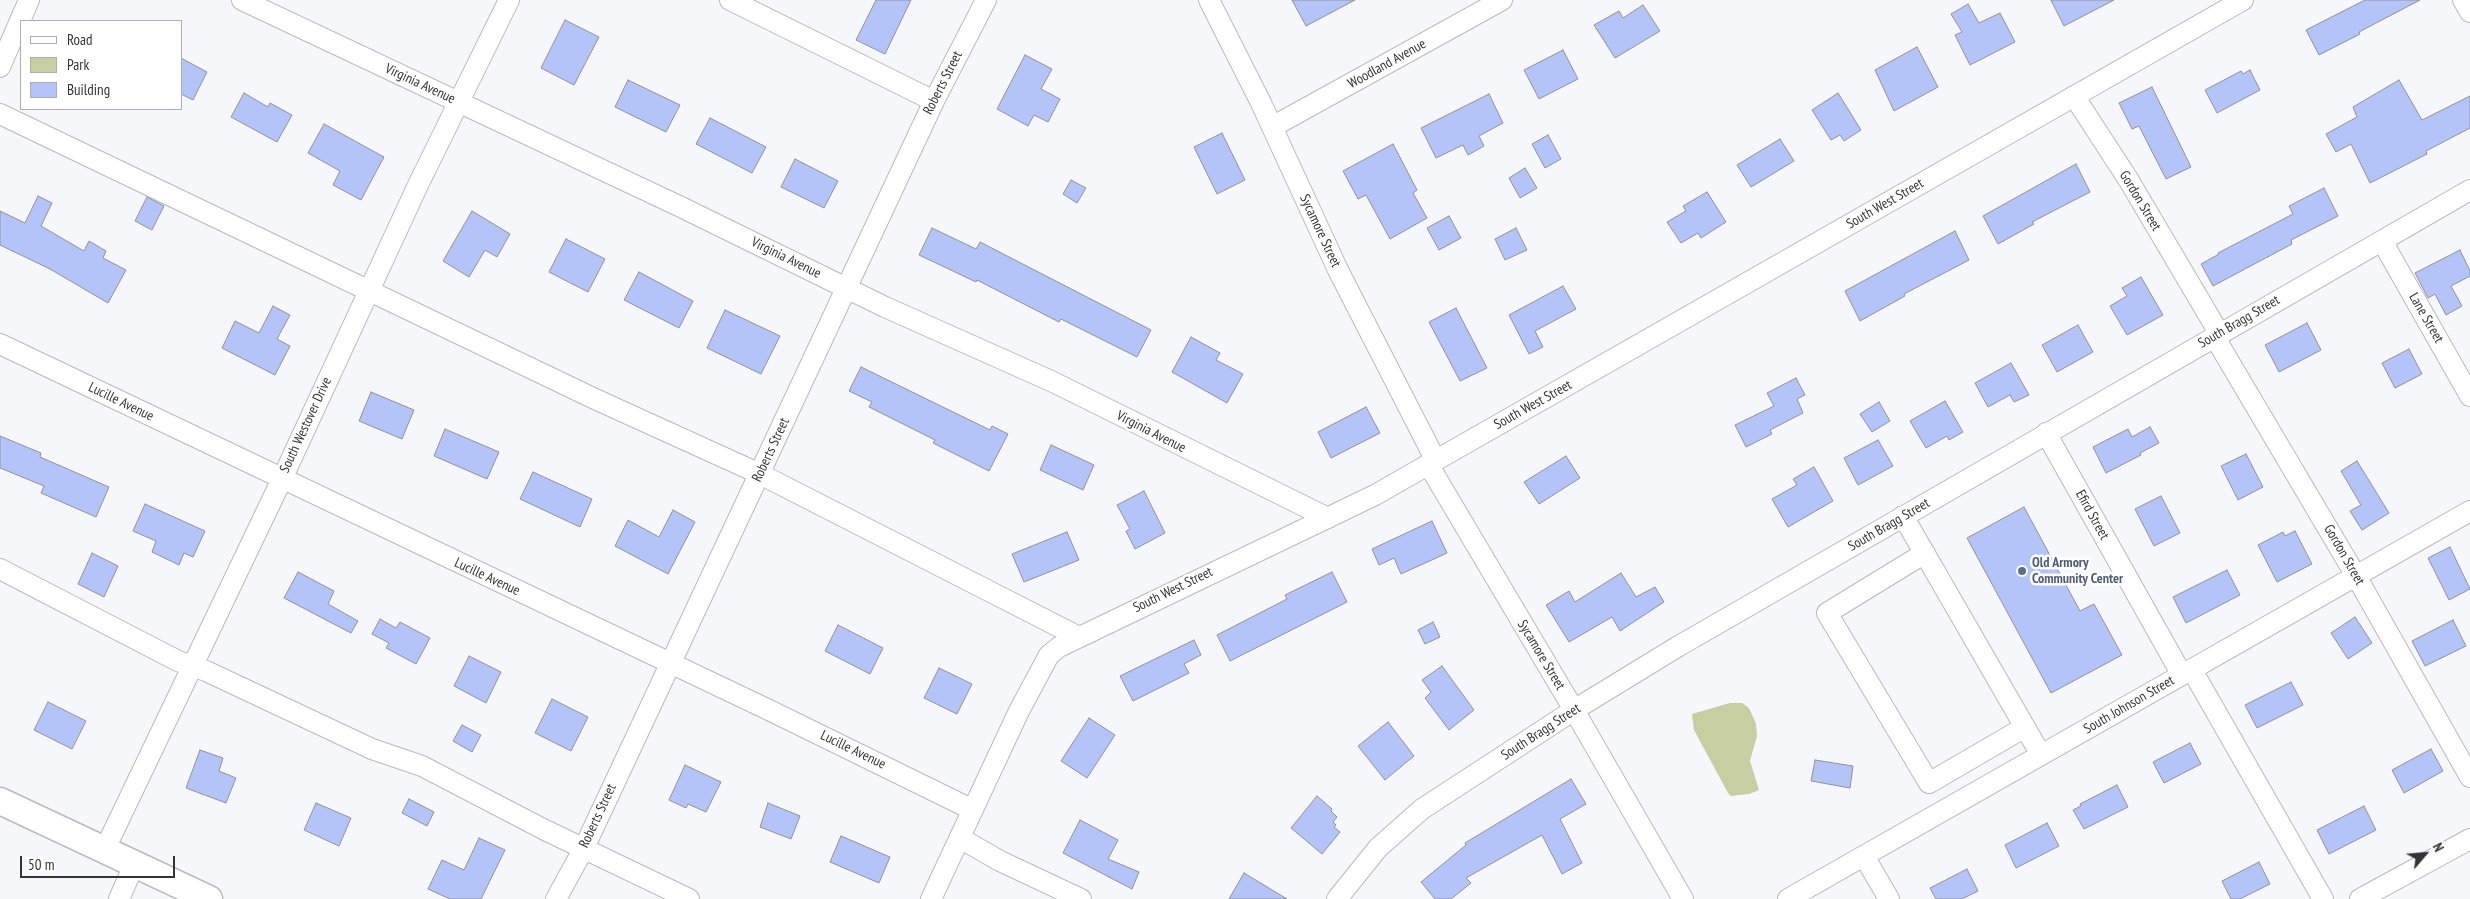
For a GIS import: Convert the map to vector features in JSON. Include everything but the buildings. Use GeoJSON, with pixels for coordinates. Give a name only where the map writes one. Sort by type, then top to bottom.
{"type":"FeatureCollection","features":[{"type":"Feature","properties":{"kind":"main road"},"geometry":{"type":"LineString","coordinates":[[0,801],[209,899]]}},
{"type":"Feature","properties":{"kind":"street"},"geometry":{"type":"LineString","coordinates":[[21,20],[30,0]]}},
{"type":"Feature","properties":{"kind":"street","name":"Virginia Avenue"},"geometry":{"type":"LineString","coordinates":[[242,0],[681,207],[846,288],[1051,381],[1308,510],[1328,518]]}},
{"type":"Feature","properties":{"kind":"street","name":"South Westover Drive"},"geometry":{"type":"LineString","coordinates":[[104,851],[282,479],[368,291],[509,0]]}},
{"type":"Feature","properties":{"kind":"street"},"geometry":{"type":"LineString","coordinates":[[730,0],[934,101]]}},
{"type":"Feature","properties":{"kind":"street","name":"Roberts Street"},"geometry":{"type":"LineString","coordinates":[[556,899],[584,848],[669,663],[760,474],[934,101],[986,0]]}},
{"type":"Feature","properties":{"kind":"street","name":"Sycamore Street"},"geometry":{"type":"LineString","coordinates":[[1209,0],[1272,127],[1338,270],[1431,462],[1683,899]]}},
{"type":"Feature","properties":{"kind":"street","name":"Woodland Avenue"},"geometry":{"type":"LineString","coordinates":[[1272,127],[1502,0]]}},
{"type":"Feature","properties":{"kind":"street","name":"South West Street"},"geometry":{"type":"LineString","coordinates":[[931,899],[1019,710],[1049,655],[1078,636],[1375,495],[2242,0]]}},
{"type":"Feature","properties":{"kind":"street"},"geometry":{"type":"LineString","coordinates":[[2463,0],[2470,12]]}},
{"type":"Feature","properties":{"kind":"street"},"geometry":{"type":"LineString","coordinates":[[0,67],[20,22]]}},
{"type":"Feature","properties":{"kind":"street","name":"Gordon Street"},"geometry":{"type":"LineString","coordinates":[[2074,96],[2128,179],[2470,777]]}},
{"type":"Feature","properties":{"kind":"street"},"geometry":{"type":"LineString","coordinates":[[0,114],[595,399],[760,474],[1078,636]]}},
{"type":"Feature","properties":{"kind":"street","name":"South Bragg Street"},"geometry":{"type":"LineString","coordinates":[[1336,899],[1378,848],[1422,809],[1574,710],[1676,647],[2470,190]]}},
{"type":"Feature","properties":{"kind":"street","name":"Lane Street"},"geometry":{"type":"LineString","coordinates":[[2382,241],[2470,396]]}},
{"type":"Feature","properties":{"kind":"street","name":"Lucille Avenue"},"geometry":{"type":"LineString","coordinates":[[0,344],[973,810]]}},
{"type":"Feature","properties":{"kind":"street","name":"Efird Street"},"geometry":{"type":"LineString","coordinates":[[2046,433],[2323,899]]}},
{"type":"Feature","properties":{"kind":"street","name":"South Johnson Street"},"geometry":{"type":"LineString","coordinates":[[1788,899],[2470,511]]}},
{"type":"Feature","properties":{"kind":"street"},"geometry":{"type":"LineString","coordinates":[[1904,516],[2041,755]]}},
{"type":"Feature","properties":{"kind":"street"},"geometry":{"type":"LineString","coordinates":[[1924,553],[1827,613],[1929,783],[2025,727]]}},
{"type":"Feature","properties":{"kind":"street"},"geometry":{"type":"LineString","coordinates":[[0,569],[191,666],[372,749],[422,766],[689,899]]}},
{"type":"Feature","properties":{"kind":"street"},"geometry":{"type":"LineString","coordinates":[[960,838],[1000,861],[1081,899]]}},
{"type":"Feature","properties":{"kind":"street"},"geometry":{"type":"LineString","coordinates":[[2360,899],[2470,839]]}},
{"type":"Feature","properties":{"kind":"street"},"geometry":{"type":"LineString","coordinates":[[1864,856],[1889,899]]}},
{"type":"Feature","properties":{"kind":"street"},"geometry":{"type":"LineString","coordinates":[[119,899],[134,865]]}},
{"type":"Feature","properties":{"kind":"green space"},"geometry":{"type":"Polygon","coordinates":[[[1730,703],[1742,703],[1749,708],[1756,724],[1757,736],[1750,761],[1759,790],[1749,794],[1731,796],[1694,730],[1692,714],[1730,703]]]}},
{"type":"Feature","properties":{"kind":"place","name":"Old Armory Community Center"},"geometry":{"type":"Point","coordinates":[2022,571]}}]}
